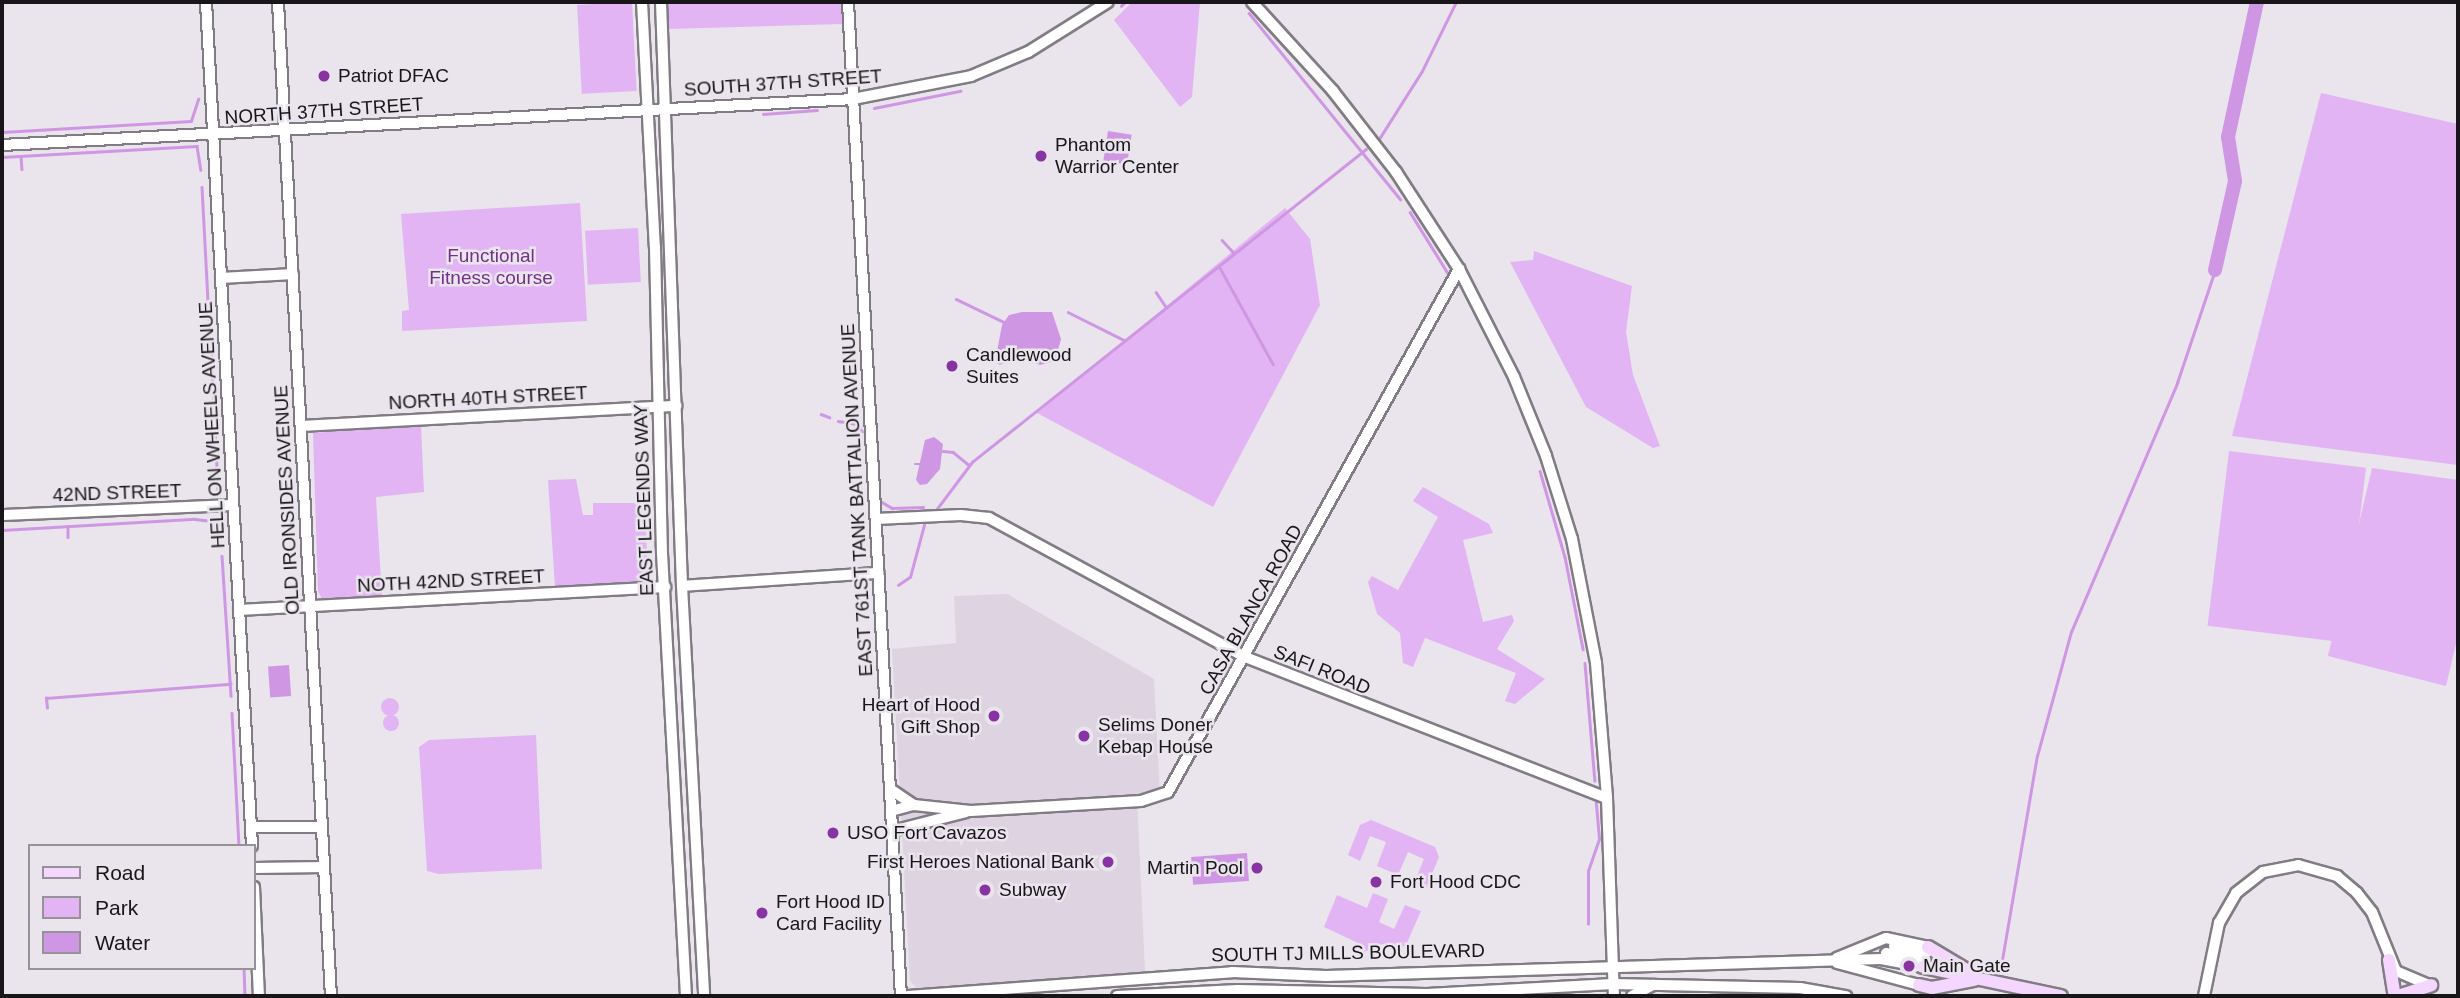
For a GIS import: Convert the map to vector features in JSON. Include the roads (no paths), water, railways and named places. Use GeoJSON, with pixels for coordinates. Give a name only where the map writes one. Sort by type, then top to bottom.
{"type":"FeatureCollection","features":[{"type":"Feature","properties":{"kind":"main road"},"geometry":{"type":"LineString","coordinates":[[2389,960],[2397,996],[2431,985]]}},
{"type":"Feature","properties":{"kind":"main road"},"geometry":{"type":"LineString","coordinates":[[1924,966],[1981,979]]}},
{"type":"Feature","properties":{"kind":"main road"},"geometry":{"type":"LineString","coordinates":[[1924,966],[1933,988],[1981,979]]}},
{"type":"Feature","properties":{"kind":"main road"},"geometry":{"type":"LineString","coordinates":[[1924,966],[2061,996]]}},
{"type":"Feature","properties":{"kind":"street","name":"HELL ON WHEELS AVENUE"},"geometry":{"type":"LineString","coordinates":[[206,2],[251,844]]}},
{"type":"Feature","properties":{"kind":"street","name":"OLD IRONSIDES AVENUE"},"geometry":{"type":"LineString","coordinates":[[278,2],[331,996]]}},
{"type":"Feature","properties":{"kind":"street","name":"EAST LEGENDS WAY"},"geometry":{"type":"LineString","coordinates":[[642,2],[649,109],[663,553],[686,996]]}},
{"type":"Feature","properties":{"kind":"street","name":"EAST LEGENDS WAY"},"geometry":{"type":"LineString","coordinates":[[661,2],[667,108],[683,615],[704,996]]}},
{"type":"Feature","properties":{"kind":"street","name":"EAST 761ST TANK BATTALION AVENUE"},"geometry":{"type":"LineString","coordinates":[[848,2],[901,996]]}},
{"type":"Feature","properties":{"kind":"street","name":"SOUTH 37TH STREET"},"geometry":{"type":"LineString","coordinates":[[649,109],[853,99],[971,76],[1028,52],[1108,2]]}},
{"type":"Feature","properties":{"kind":"street"},"geometry":{"type":"LineString","coordinates":[[1252,2],[1333,91],[1396,172],[1459,269],[1514,377],[1572,539],[1596,663],[1607,798],[1614,996]]}},
{"type":"Feature","properties":{"kind":"street","name":"NORTH 37TH STREET"},"geometry":{"type":"LineString","coordinates":[[2,145],[649,109]]}},
{"type":"Feature","properties":{"kind":"street","name":"CASA BLANCA ROAD"},"geometry":{"type":"LineString","coordinates":[[892,831],[971,811],[1163,797],[1178,779],[1459,269]]}},
{"type":"Feature","properties":{"kind":"street"},"geometry":{"type":"LineString","coordinates":[[221,278],[293,274]]}},
{"type":"Feature","properties":{"kind":"street","name":"NORTH 40TH STREET"},"geometry":{"type":"LineString","coordinates":[[301,426],[676,407]]}},
{"type":"Feature","properties":{"kind":"street","name":"42ND STREET"},"geometry":{"type":"LineString","coordinates":[[2,515],[233,505]]}},
{"type":"Feature","properties":{"kind":"street","name":"SAFI ROAD"},"geometry":{"type":"LineString","coordinates":[[876,519],[961,515],[989,519],[1245,657],[1607,798]]}},
{"type":"Feature","properties":{"kind":"street"},"geometry":{"type":"LineString","coordinates":[[663,553],[671,576],[682,586],[879,573]]}},
{"type":"Feature","properties":{"kind":"street"},"geometry":{"type":"LineString","coordinates":[[665,587],[675,593],[683,615]]}},
{"type":"Feature","properties":{"kind":"street","name":"NOTH 42ND STREET"},"geometry":{"type":"LineString","coordinates":[[239,610],[665,587]]}},
{"type":"Feature","properties":{"kind":"street","name":"CASA BLANCA ROAD"},"geometry":{"type":"LineString","coordinates":[[890,789],[914,805]]}},
{"type":"Feature","properties":{"kind":"street","name":"CASA BLANCA ROAD"},"geometry":{"type":"LineString","coordinates":[[891,811],[914,805],[971,811]]}},
{"type":"Feature","properties":{"kind":"street"},"geometry":{"type":"LineString","coordinates":[[251,827],[322,827]]}},
{"type":"Feature","properties":{"kind":"street"},"geometry":{"type":"LineString","coordinates":[[256,868],[324,867]]}},
{"type":"Feature","properties":{"kind":"street"},"geometry":{"type":"LineString","coordinates":[[2204,996],[2226,908],[2249,880],[2279,867],[2316,867],[2337,876],[2357,893],[2372,912],[2389,960],[2403,977],[2431,985]]}},
{"type":"Feature","properties":{"kind":"street"},"geometry":{"type":"LineString","coordinates":[[256,931],[259,996]]}},
{"type":"Feature","properties":{"kind":"street"},"geometry":{"type":"LineString","coordinates":[[1830,961],[1886,938],[1924,966]]}},
{"type":"Feature","properties":{"kind":"street"},"geometry":{"type":"LineString","coordinates":[[1830,961],[1881,959],[1924,966]]}},
{"type":"Feature","properties":{"kind":"street"},"geometry":{"type":"LineString","coordinates":[[1830,961],[1924,966]]}},
{"type":"Feature","properties":{"kind":"street","name":"SOUTH TJ MILLS BOULEVARD"},"geometry":{"type":"LineString","coordinates":[[908,996],[1231,972],[1326,976],[1612,964],[1830,961]]}},
{"type":"Feature","properties":{"kind":"street"},"geometry":{"type":"LineString","coordinates":[[1326,976],[1327,995]]}},
{"type":"Feature","properties":{"kind":"street","name":"SOUTH TJ MILLS BOULEVARD"},"geometry":{"type":"LineString","coordinates":[[1117,996],[1238,990],[1327,995],[1613,984],[1800,988],[1846,996]]}},
{"type":"Feature","properties":{"kind":"street"},"geometry":{"type":"LineString","coordinates":[[1632,996],[1655,984]]}},
{"type":"Feature","properties":{"kind":"water"},"geometry":{"type":"Polygon","coordinates":[[[1108,131],[1132,135],[1127,164],[1103,161],[1108,131]]]}},
{"type":"Feature","properties":{"kind":"water"},"geometry":{"type":"Polygon","coordinates":[[[1052,312],[1061,339],[1055,361],[1040,365],[1017,356],[1000,365],[995,362],[1002,325],[1009,315],[1052,312]]]}},
{"type":"Feature","properties":{"kind":"water"},"geometry":{"type":"Polygon","coordinates":[[[934,437],[943,444],[940,469],[927,484],[920,485],[916,480],[925,440],[934,437]]]}},
{"type":"Feature","properties":{"kind":"water"},"geometry":{"type":"Polygon","coordinates":[[[289,665],[291,696],[270,697],[268,666],[289,665]]]}},
{"type":"Feature","properties":{"kind":"water"},"geometry":{"type":"Polygon","coordinates":[[[1247,853],[1249,881],[1193,885],[1191,857],[1247,853]]]}},
{"type":"Feature","properties":{"kind":"waterway"},"geometry":{"type":"LineString","coordinates":[[1121,6],[1125,2]]}},
{"type":"Feature","properties":{"kind":"waterway"},"geometry":{"type":"LineString","coordinates":[[1379,139],[1422,71],[1456,2]]}},
{"type":"Feature","properties":{"kind":"waterway"},"geometry":{"type":"LineString","coordinates":[[2215,270],[2235,181],[2228,137],[2257,2]]}},
{"type":"Feature","properties":{"kind":"waterway"},"geometry":{"type":"LineString","coordinates":[[1249,13],[1400,199]]}},
{"type":"Feature","properties":{"kind":"waterway"},"geometry":{"type":"LineString","coordinates":[[874,108],[960,91]]}},
{"type":"Feature","properties":{"kind":"waterway"},"geometry":{"type":"LineString","coordinates":[[2,132],[191,121],[198,99]]}},
{"type":"Feature","properties":{"kind":"waterway"},"geometry":{"type":"LineString","coordinates":[[763,114],[817,110]]}},
{"type":"Feature","properties":{"kind":"waterway"},"geometry":{"type":"LineString","coordinates":[[2,157],[197,146],[201,170]]}},
{"type":"Feature","properties":{"kind":"waterway"},"geometry":{"type":"LineString","coordinates":[[936,510],[972,462],[1366,149]]}},
{"type":"Feature","properties":{"kind":"waterway"},"geometry":{"type":"LineString","coordinates":[[21,156],[22,169]]}},
{"type":"Feature","properties":{"kind":"waterway"},"geometry":{"type":"LineString","coordinates":[[202,187],[209,319]]}},
{"type":"Feature","properties":{"kind":"waterway"},"geometry":{"type":"LineString","coordinates":[[1410,212],[1449,275]]}},
{"type":"Feature","properties":{"kind":"waterway"},"geometry":{"type":"LineString","coordinates":[[1222,240],[1234,253]]}},
{"type":"Feature","properties":{"kind":"waterway"},"geometry":{"type":"LineString","coordinates":[[1219,266],[1273,364]]}},
{"type":"Feature","properties":{"kind":"waterway"},"geometry":{"type":"LineString","coordinates":[[2002,960],[2037,756],[2071,632],[2177,383],[2215,270]]}},
{"type":"Feature","properties":{"kind":"waterway"},"geometry":{"type":"LineString","coordinates":[[1156,292],[1166,307]]}},
{"type":"Feature","properties":{"kind":"waterway"},"geometry":{"type":"LineString","coordinates":[[956,299],[1004,322]]}},
{"type":"Feature","properties":{"kind":"waterway"},"geometry":{"type":"LineString","coordinates":[[1068,312],[1124,340]]}},
{"type":"Feature","properties":{"kind":"waterway"},"geometry":{"type":"LineString","coordinates":[[211,345],[218,490]]}},
{"type":"Feature","properties":{"kind":"waterway"},"geometry":{"type":"LineString","coordinates":[[821,414],[829,417]]}},
{"type":"Feature","properties":{"kind":"waterway"},"geometry":{"type":"LineString","coordinates":[[838,421],[857,424],[862,431]]}},
{"type":"Feature","properties":{"kind":"waterway"},"geometry":{"type":"LineString","coordinates":[[943,451],[953,452],[969,465]]}},
{"type":"Feature","properties":{"kind":"waterway"},"geometry":{"type":"LineString","coordinates":[[915,464],[922,464]]}},
{"type":"Feature","properties":{"kind":"waterway"},"geometry":{"type":"LineString","coordinates":[[1540,471],[1565,557],[1583,649]]}},
{"type":"Feature","properties":{"kind":"waterway"},"geometry":{"type":"LineString","coordinates":[[882,502],[892,508],[923,507]]}},
{"type":"Feature","properties":{"kind":"waterway"},"geometry":{"type":"LineString","coordinates":[[2,530],[195,519],[220,522]]}},
{"type":"Feature","properties":{"kind":"waterway"},"geometry":{"type":"LineString","coordinates":[[898,585],[910,577],[924,525]]}},
{"type":"Feature","properties":{"kind":"waterway"},"geometry":{"type":"LineString","coordinates":[[68,526],[68,537]]}},
{"type":"Feature","properties":{"kind":"waterway"},"geometry":{"type":"LineString","coordinates":[[222,556],[231,696]]}},
{"type":"Feature","properties":{"kind":"waterway"},"geometry":{"type":"LineString","coordinates":[[1585,663],[1595,781]]}},
{"type":"Feature","properties":{"kind":"waterway"},"geometry":{"type":"LineString","coordinates":[[47,708],[46,698],[230,684]]}},
{"type":"Feature","properties":{"kind":"waterway"},"geometry":{"type":"LineString","coordinates":[[232,713],[239,844]]}},
{"type":"Feature","properties":{"kind":"waterway"},"geometry":{"type":"LineString","coordinates":[[1588,924],[1588,871],[1599,839],[1596,802]]}},
{"type":"Feature","properties":{"kind":"waterway"},"geometry":{"type":"LineString","coordinates":[[244,970],[245,996]]}},
{"type":"Feature","properties":{"kind":"place","name":"Patriot DFAC"},"geometry":{"type":"Point","coordinates":[324,76]}},
{"type":"Feature","properties":{"kind":"place","name":"Phantom Warrior Center"},"geometry":{"type":"Point","coordinates":[1041,156]}},
{"type":"Feature","properties":{"kind":"place","name":"Candlewood Suites"},"geometry":{"type":"Point","coordinates":[952,366]}},
{"type":"Feature","properties":{"kind":"place","name":"Heart of Hood Gift Shop"},"geometry":{"type":"Point","coordinates":[994,716]}},
{"type":"Feature","properties":{"kind":"place","name":"Selims Doner Kebap House"},"geometry":{"type":"Point","coordinates":[1084,736]}},
{"type":"Feature","properties":{"kind":"place","name":"USO Fort Cavazos"},"geometry":{"type":"Point","coordinates":[833,833]}},
{"type":"Feature","properties":{"kind":"place","name":"First Heroes National Bank"},"geometry":{"type":"Point","coordinates":[1108,862]}},
{"type":"Feature","properties":{"kind":"place","name":"Martin Pool"},"geometry":{"type":"Point","coordinates":[1257,868]}},
{"type":"Feature","properties":{"kind":"place","name":"Fort Hood CDC"},"geometry":{"type":"Point","coordinates":[1376,882]}},
{"type":"Feature","properties":{"kind":"place","name":"Subway"},"geometry":{"type":"Point","coordinates":[985,890]}},
{"type":"Feature","properties":{"kind":"place","name":"Fort Hood ID Card Facility"},"geometry":{"type":"Point","coordinates":[762,913]}},
{"type":"Feature","properties":{"kind":"place","name":"Main Gate"},"geometry":{"type":"Point","coordinates":[1909,966]}},
{"type":"Feature","properties":{"kind":"park label","name":"Functional Fitness course"},"geometry":{"type":"Point","coordinates":[491,267]}}]}
